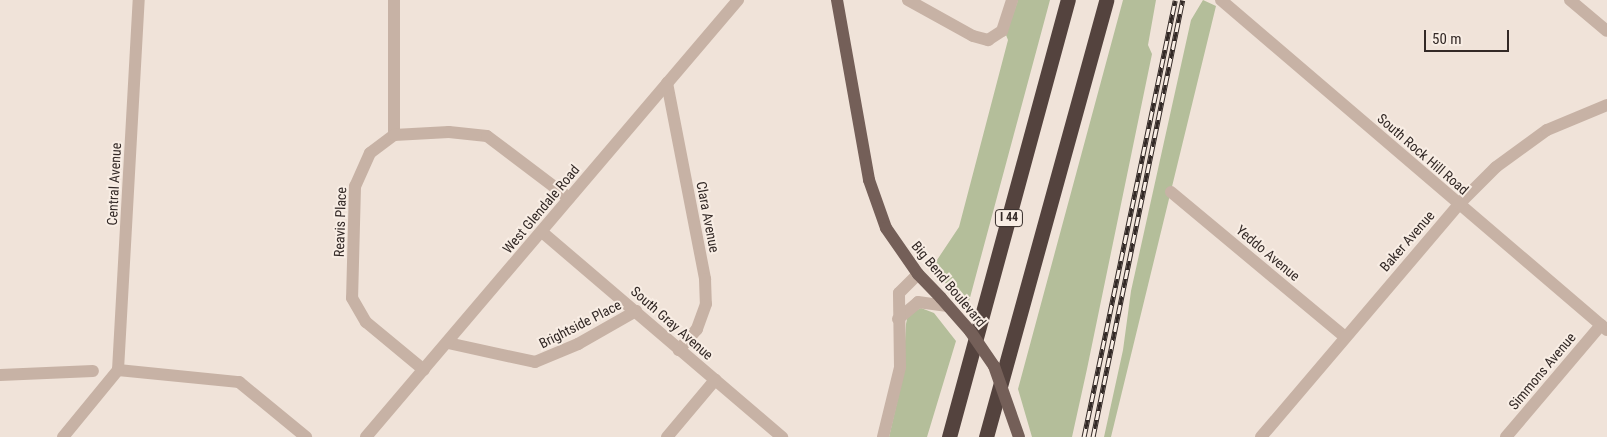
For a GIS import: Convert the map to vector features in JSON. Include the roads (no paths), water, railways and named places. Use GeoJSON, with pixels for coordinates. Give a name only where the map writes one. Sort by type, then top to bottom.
{"type":"FeatureCollection","features":[{"type":"Feature","properties":{"kind":"highway","name":"I 44"},"geometry":{"type":"LineString","coordinates":[[949,437],[1068,0]]}},
{"type":"Feature","properties":{"kind":"highway","name":"I 44"},"geometry":{"type":"LineString","coordinates":[[986,437],[1106,0]]}},
{"type":"Feature","properties":{"kind":"main road","name":"Big Bend Boulevard"},"geometry":{"type":"LineString","coordinates":[[837,0],[869,180],[886,228],[918,274],[945,302],[994,366],[1019,437]]}},
{"type":"Feature","properties":{"kind":"street","name":"Central Avenue"},"geometry":{"type":"LineString","coordinates":[[118,370],[139,0]]}},
{"type":"Feature","properties":{"kind":"street"},"geometry":{"type":"LineString","coordinates":[[394,0],[394,134],[449,132],[487,136],[570,198]]}},
{"type":"Feature","properties":{"kind":"street","name":"West Glendale Road"},"geometry":{"type":"LineString","coordinates":[[366,437],[448,343],[738,0]]}},
{"type":"Feature","properties":{"kind":"street"},"geometry":{"type":"LineString","coordinates":[[908,0],[982,40],[995,38],[1002,31],[1012,0]]}},
{"type":"Feature","properties":{"kind":"street","name":"South Rock Hill Road"},"geometry":{"type":"LineString","coordinates":[[1221,0],[1604,328]]}},
{"type":"Feature","properties":{"kind":"street"},"geometry":{"type":"LineString","coordinates":[[1570,0],[1607,31]]}},
{"type":"Feature","properties":{"kind":"street","name":"Clara Avenue"},"geometry":{"type":"LineString","coordinates":[[667,83],[705,279],[706,304],[697,329],[679,350]]}},
{"type":"Feature","properties":{"kind":"street","name":"Baker Avenue"},"geometry":{"type":"LineString","coordinates":[[1261,437],[1344,337],[1459,204],[1496,167],[1520,148],[1554,127],[1607,104]]}},
{"type":"Feature","properties":{"kind":"street","name":"Reavis Place"},"geometry":{"type":"LineString","coordinates":[[394,134],[370,153],[355,186],[352,298],[355,307],[366,322],[424,370]]}},
{"type":"Feature","properties":{"kind":"street","name":"Yeddo Avenue"},"geometry":{"type":"LineString","coordinates":[[1171,192],[1344,337]]}},
{"type":"Feature","properties":{"kind":"street","name":"South Gray Avenue"},"geometry":{"type":"LineString","coordinates":[[542,232],[782,437]]}},
{"type":"Feature","properties":{"kind":"street"},"geometry":{"type":"LineString","coordinates":[[883,437],[900,367],[899,293],[918,274]]}},
{"type":"Feature","properties":{"kind":"street"},"geometry":{"type":"LineString","coordinates":[[898,319],[918,302],[945,302]]}},
{"type":"Feature","properties":{"kind":"street","name":"Brightside Place"},"geometry":{"type":"LineString","coordinates":[[448,343],[536,362],[578,344],[636,311]]}},
{"type":"Feature","properties":{"kind":"street","name":"Simmons Avenue"},"geometry":{"type":"LineString","coordinates":[[1506,437],[1604,328]]}},
{"type":"Feature","properties":{"kind":"street"},"geometry":{"type":"LineString","coordinates":[[62,437],[118,370],[239,382],[306,437]]}},
{"type":"Feature","properties":{"kind":"street"},"geometry":{"type":"LineString","coordinates":[[0,375],[93,371]]}},
{"type":"Feature","properties":{"kind":"street"},"geometry":{"type":"LineString","coordinates":[[667,437],[715,380]]}},
{"type":"Feature","properties":{"kind":"railway"},"geometry":{"type":"LineString","coordinates":[[1084,437],[1175,0]]}},
{"type":"Feature","properties":{"kind":"railway"},"geometry":{"type":"LineString","coordinates":[[1093,437],[1183,0]]}}]}
